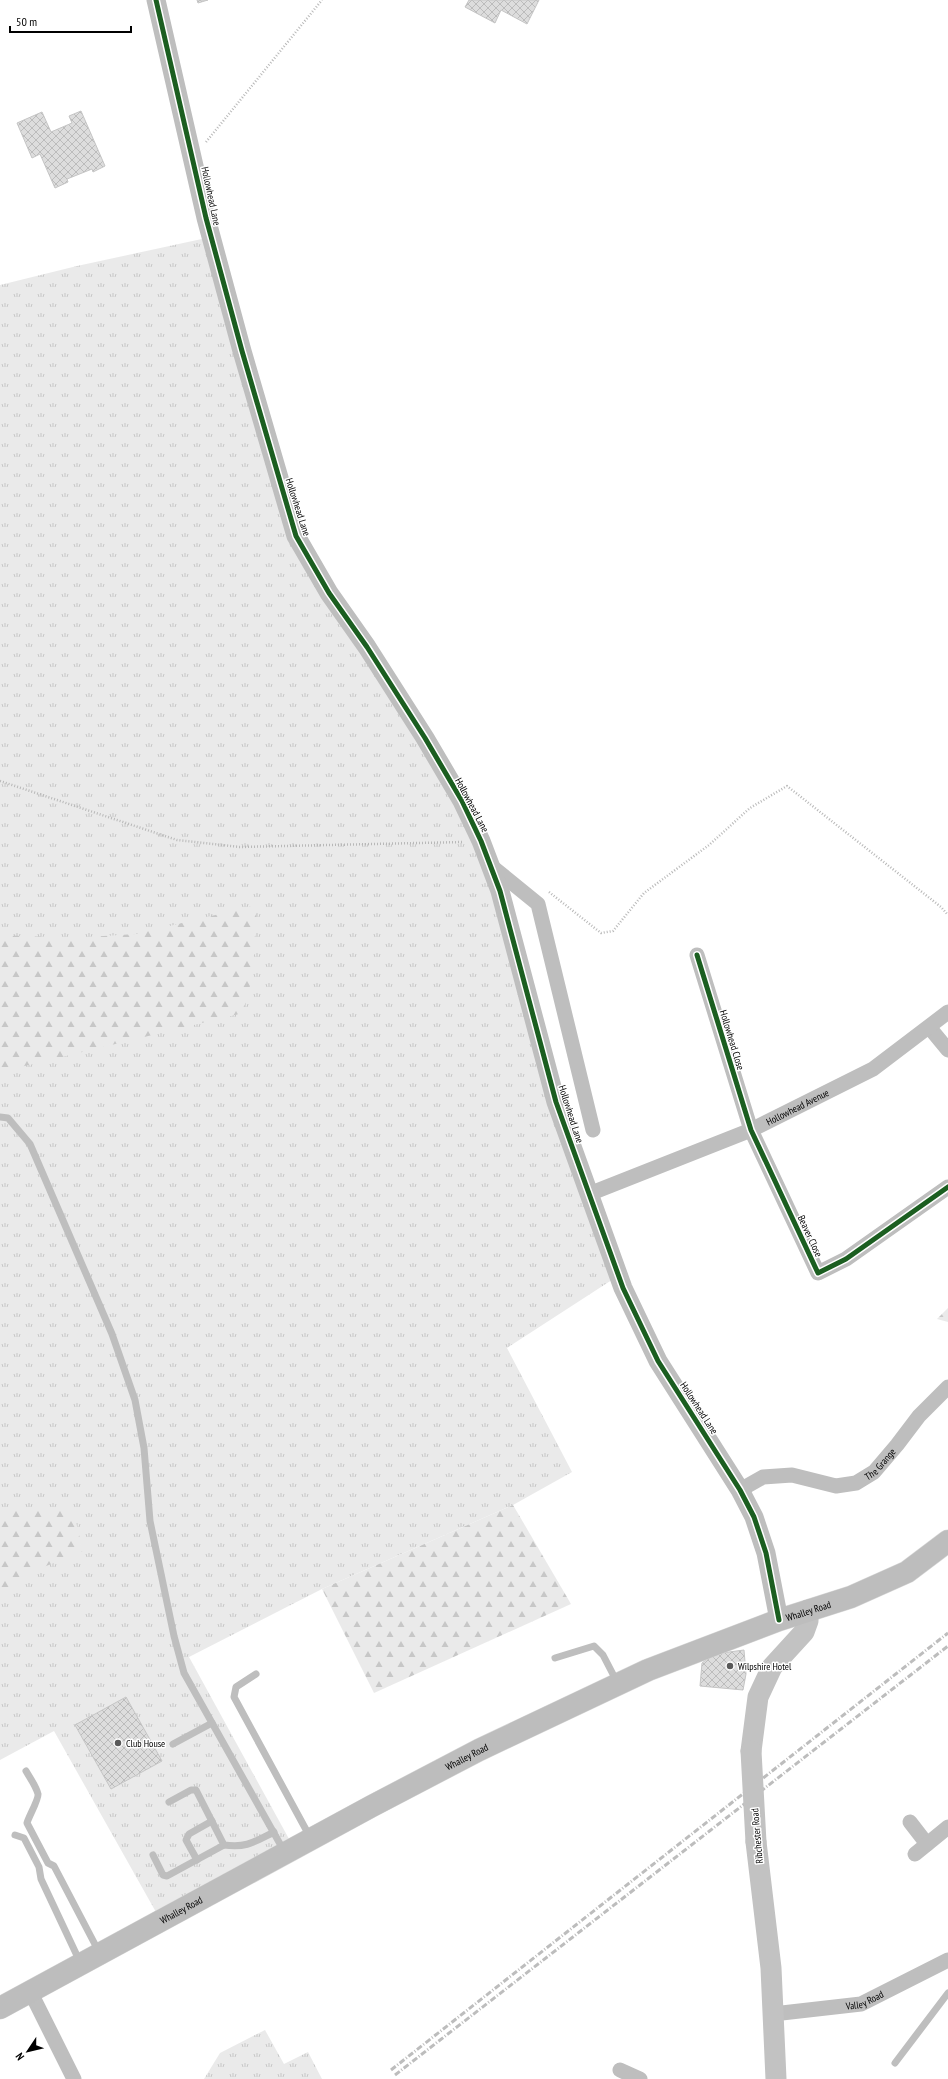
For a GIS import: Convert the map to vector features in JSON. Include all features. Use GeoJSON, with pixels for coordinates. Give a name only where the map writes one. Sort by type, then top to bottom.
{"type":"FeatureCollection","features":[{"type":"Feature","properties":{"kind":"highway","name":"Whalley Road"},"geometry":{"type":"LineString","coordinates":[[0,2008],[285,1853],[479,1750],[648,1670],[779,1620],[851,1597],[907,1572],[948,1541]]}},
{"type":"Feature","properties":{"kind":"main road","name":"Ribchester Road"},"geometry":{"type":"LineString","coordinates":[[776,2079],[771,1968],[756,1842],[751,1751],[758,1697],[772,1667],[804,1632],[808,1621],[808,1610]]}},
{"type":"Feature","properties":{"kind":"street","name":"Hollowhead Lane"},"geometry":{"type":"LineString","coordinates":[[156,0],[194,157],[206,218],[240,343],[296,536],[329,593],[367,646],[425,738],[462,802],[481,841],[500,891],[556,1102],[623,1288],[658,1360],[740,1490],[754,1517],[766,1553],[779,1620]]}},
{"type":"Feature","properties":{"kind":"street","name":"Hollowhead Lane"},"geometry":{"type":"LineString","coordinates":[[490,865],[538,904],[593,1130]]}},
{"type":"Feature","properties":{"kind":"street","name":"Hollowhead Close"},"geometry":{"type":"LineString","coordinates":[[697,955],[751,1130]]}},
{"type":"Feature","properties":{"kind":"street","name":"Hollowhead Avenue"},"geometry":{"type":"LineString","coordinates":[[588,1194],[751,1130],[873,1069],[948,1012]]}},
{"type":"Feature","properties":{"kind":"street"},"geometry":{"type":"LineString","coordinates":[[929,1027],[948,1050]]}},
{"type":"Feature","properties":{"kind":"street","name":"Beaver Close"},"geometry":{"type":"LineString","coordinates":[[751,1130],[818,1273],[846,1259],[948,1187]]}},
{"type":"Feature","properties":{"kind":"street","name":"The Grange"},"geometry":{"type":"LineString","coordinates":[[740,1490],[763,1477],[792,1475],[836,1486],[856,1482],[874,1472],[919,1416],[948,1387]]}},
{"type":"Feature","properties":{"kind":"street"},"geometry":{"type":"LineString","coordinates":[[910,1822],[927,1844]]}},
{"type":"Feature","properties":{"kind":"street"},"geometry":{"type":"LineString","coordinates":[[915,1854],[948,1827]]}},
{"type":"Feature","properties":{"kind":"street","name":"Valley Road"},"geometry":{"type":"LineString","coordinates":[[773,2014],[861,2004],[948,1960]]}},
{"type":"Feature","properties":{"kind":"street"},"geometry":{"type":"LineString","coordinates":[[30,1991],[74,2079]]}},
{"type":"Feature","properties":{"kind":"street"},"geometry":{"type":"LineString","coordinates":[[620,2070],[640,2079]]}},
{"type":"Feature","properties":{"kind":"lane"},"geometry":{"type":"LineString","coordinates":[[0,1117],[8,1118],[30,1144],[112,1334],[135,1400],[144,1448],[150,1520],[174,1636],[184,1673],[285,1853]]}},
{"type":"Feature","properties":{"kind":"lane"},"geometry":{"type":"LineString","coordinates":[[555,1658],[594,1646],[604,1655],[618,1684]]}},
{"type":"Feature","properties":{"kind":"lane"},"geometry":{"type":"LineString","coordinates":[[256,1674],[236,1687],[234,1697],[311,1839]]}},
{"type":"Feature","properties":{"kind":"lane"},"geometry":{"type":"LineString","coordinates":[[173,1744],[212,1723]]}},
{"type":"Feature","properties":{"kind":"lane"},"geometry":{"type":"LineString","coordinates":[[26,1771],[38,1794],[38,1798],[30,1813],[27,1823],[48,1863],[54,1866],[90,1959]]}},
{"type":"Feature","properties":{"kind":"lane"},"geometry":{"type":"LineString","coordinates":[[170,1802],[191,1790],[196,1790],[224,1846]]}},
{"type":"Feature","properties":{"kind":"lane"},"geometry":{"type":"LineString","coordinates":[[197,1860],[186,1840],[189,1834],[212,1821]]}},
{"type":"Feature","properties":{"kind":"lane"},"geometry":{"type":"LineString","coordinates":[[153,1855],[163,1875],[167,1876],[224,1846],[246,1846],[274,1832]]}},
{"type":"Feature","properties":{"kind":"lane"},"geometry":{"type":"LineString","coordinates":[[15,1835],[24,1838],[36,1861],[41,1879],[90,1959]]}},
{"type":"Feature","properties":{"kind":"lane"},"geometry":{"type":"LineString","coordinates":[[895,2063],[948,1993]]}},
{"type":"Feature","properties":{"kind":"path"},"geometry":{"type":"LineString","coordinates":[[194,157],[322,0]]}},
{"type":"Feature","properties":{"kind":"path"},"geometry":{"type":"LineString","coordinates":[[0,781],[177,840],[240,847],[438,844],[481,841]]}},
{"type":"Feature","properties":{"kind":"path"},"geometry":{"type":"LineString","coordinates":[[544,888],[601,933],[613,931],[644,893],[709,845],[750,808],[787,786],[941,907],[948,915]]}},
{"type":"Feature","properties":{"kind":"green space"},"geometry":{"type":"Polygon","coordinates":[[[211,237],[296,536],[462,801],[618,1276],[507,1348],[572,1472],[513,1505],[322,1589],[189,1657],[294,1848],[161,1921],[54,1731],[0,1760],[0,285],[77,266],[211,237]]]}},
{"type":"Feature","properties":{"kind":"green space"},"geometry":{"type":"Polygon","coordinates":[[[257,905],[253,974],[243,1013],[0,1072],[0,935],[71,938],[136,934],[257,905]]]}},
{"type":"Feature","properties":{"kind":"green space"},"geometry":{"type":"Polygon","coordinates":[[[948,1308],[948,1322],[937,1319],[948,1308]]]}},
{"type":"Feature","properties":{"kind":"green space"},"geometry":{"type":"Polygon","coordinates":[[[513,1505],[571,1604],[374,1693],[322,1589],[513,1505]]]}},
{"type":"Feature","properties":{"kind":"green space"},"geometry":{"type":"Polygon","coordinates":[[[0,1508],[73,1510],[83,1551],[34,1571],[0,1599],[0,1508]]]}},
{"type":"Feature","properties":{"kind":"green space"},"geometry":{"type":"Polygon","coordinates":[[[265,2030],[284,2064],[308,2052],[322,2079],[204,2079],[220,2053],[265,2030]]]}},
{"type":"Feature","properties":{"kind":"building"},"geometry":{"type":"Polygon","coordinates":[[[197,0],[208,0],[198,3],[197,0]]]}},
{"type":"Feature","properties":{"kind":"building"},"geometry":{"type":"Polygon","coordinates":[[[469,0],[539,0],[527,24],[501,10],[495,23],[465,7],[469,0]]]}},
{"type":"Feature","properties":{"kind":"building"},"geometry":{"type":"Polygon","coordinates":[[[81,111],[105,166],[93,172],[92,169],[67,179],[68,182],[55,188],[40,154],[32,158],[17,123],[42,112],[51,132],[72,123],[69,116],[81,111]]]}},
{"type":"Feature","properties":{"kind":"building"},"geometry":{"type":"Polygon","coordinates":[[[744,1650],[746,1674],[743,1690],[700,1686],[702,1663],[714,1654],[744,1650]]]}},
{"type":"Feature","properties":{"kind":"building","name":"Club House"},"geometry":{"type":"Polygon","coordinates":[[[126,1697],[162,1761],[111,1789],[75,1725],[126,1697]]]}},
{"type":"Feature","properties":{"kind":"railway"},"geometry":{"type":"LineString","coordinates":[[391,2070],[948,1633]]}},
{"type":"Feature","properties":{"kind":"railway"},"geometry":{"type":"LineString","coordinates":[[395,2075],[948,1646]]}},
{"type":"Feature","properties":{"kind":"cycle path"},"geometry":{"type":"LineString","coordinates":[[156,0],[206,218],[242,351],[296,536],[329,593],[367,647],[425,738],[462,801],[481,841],[500,891],[556,1102],[623,1288],[658,1361],[740,1490],[754,1517],[766,1553],[779,1620]]}},
{"type":"Feature","properties":{"kind":"cycle path"},"geometry":{"type":"LineString","coordinates":[[697,955],[751,1130],[818,1273],[846,1259],[948,1187]]}},
{"type":"Feature","properties":{"kind":"place","name":"Wilpshire Hotel"},"geometry":{"type":"Point","coordinates":[730,1666]}},
{"type":"Feature","properties":{"kind":"place","name":"Club House"},"geometry":{"type":"Point","coordinates":[118,1743]}}]}
